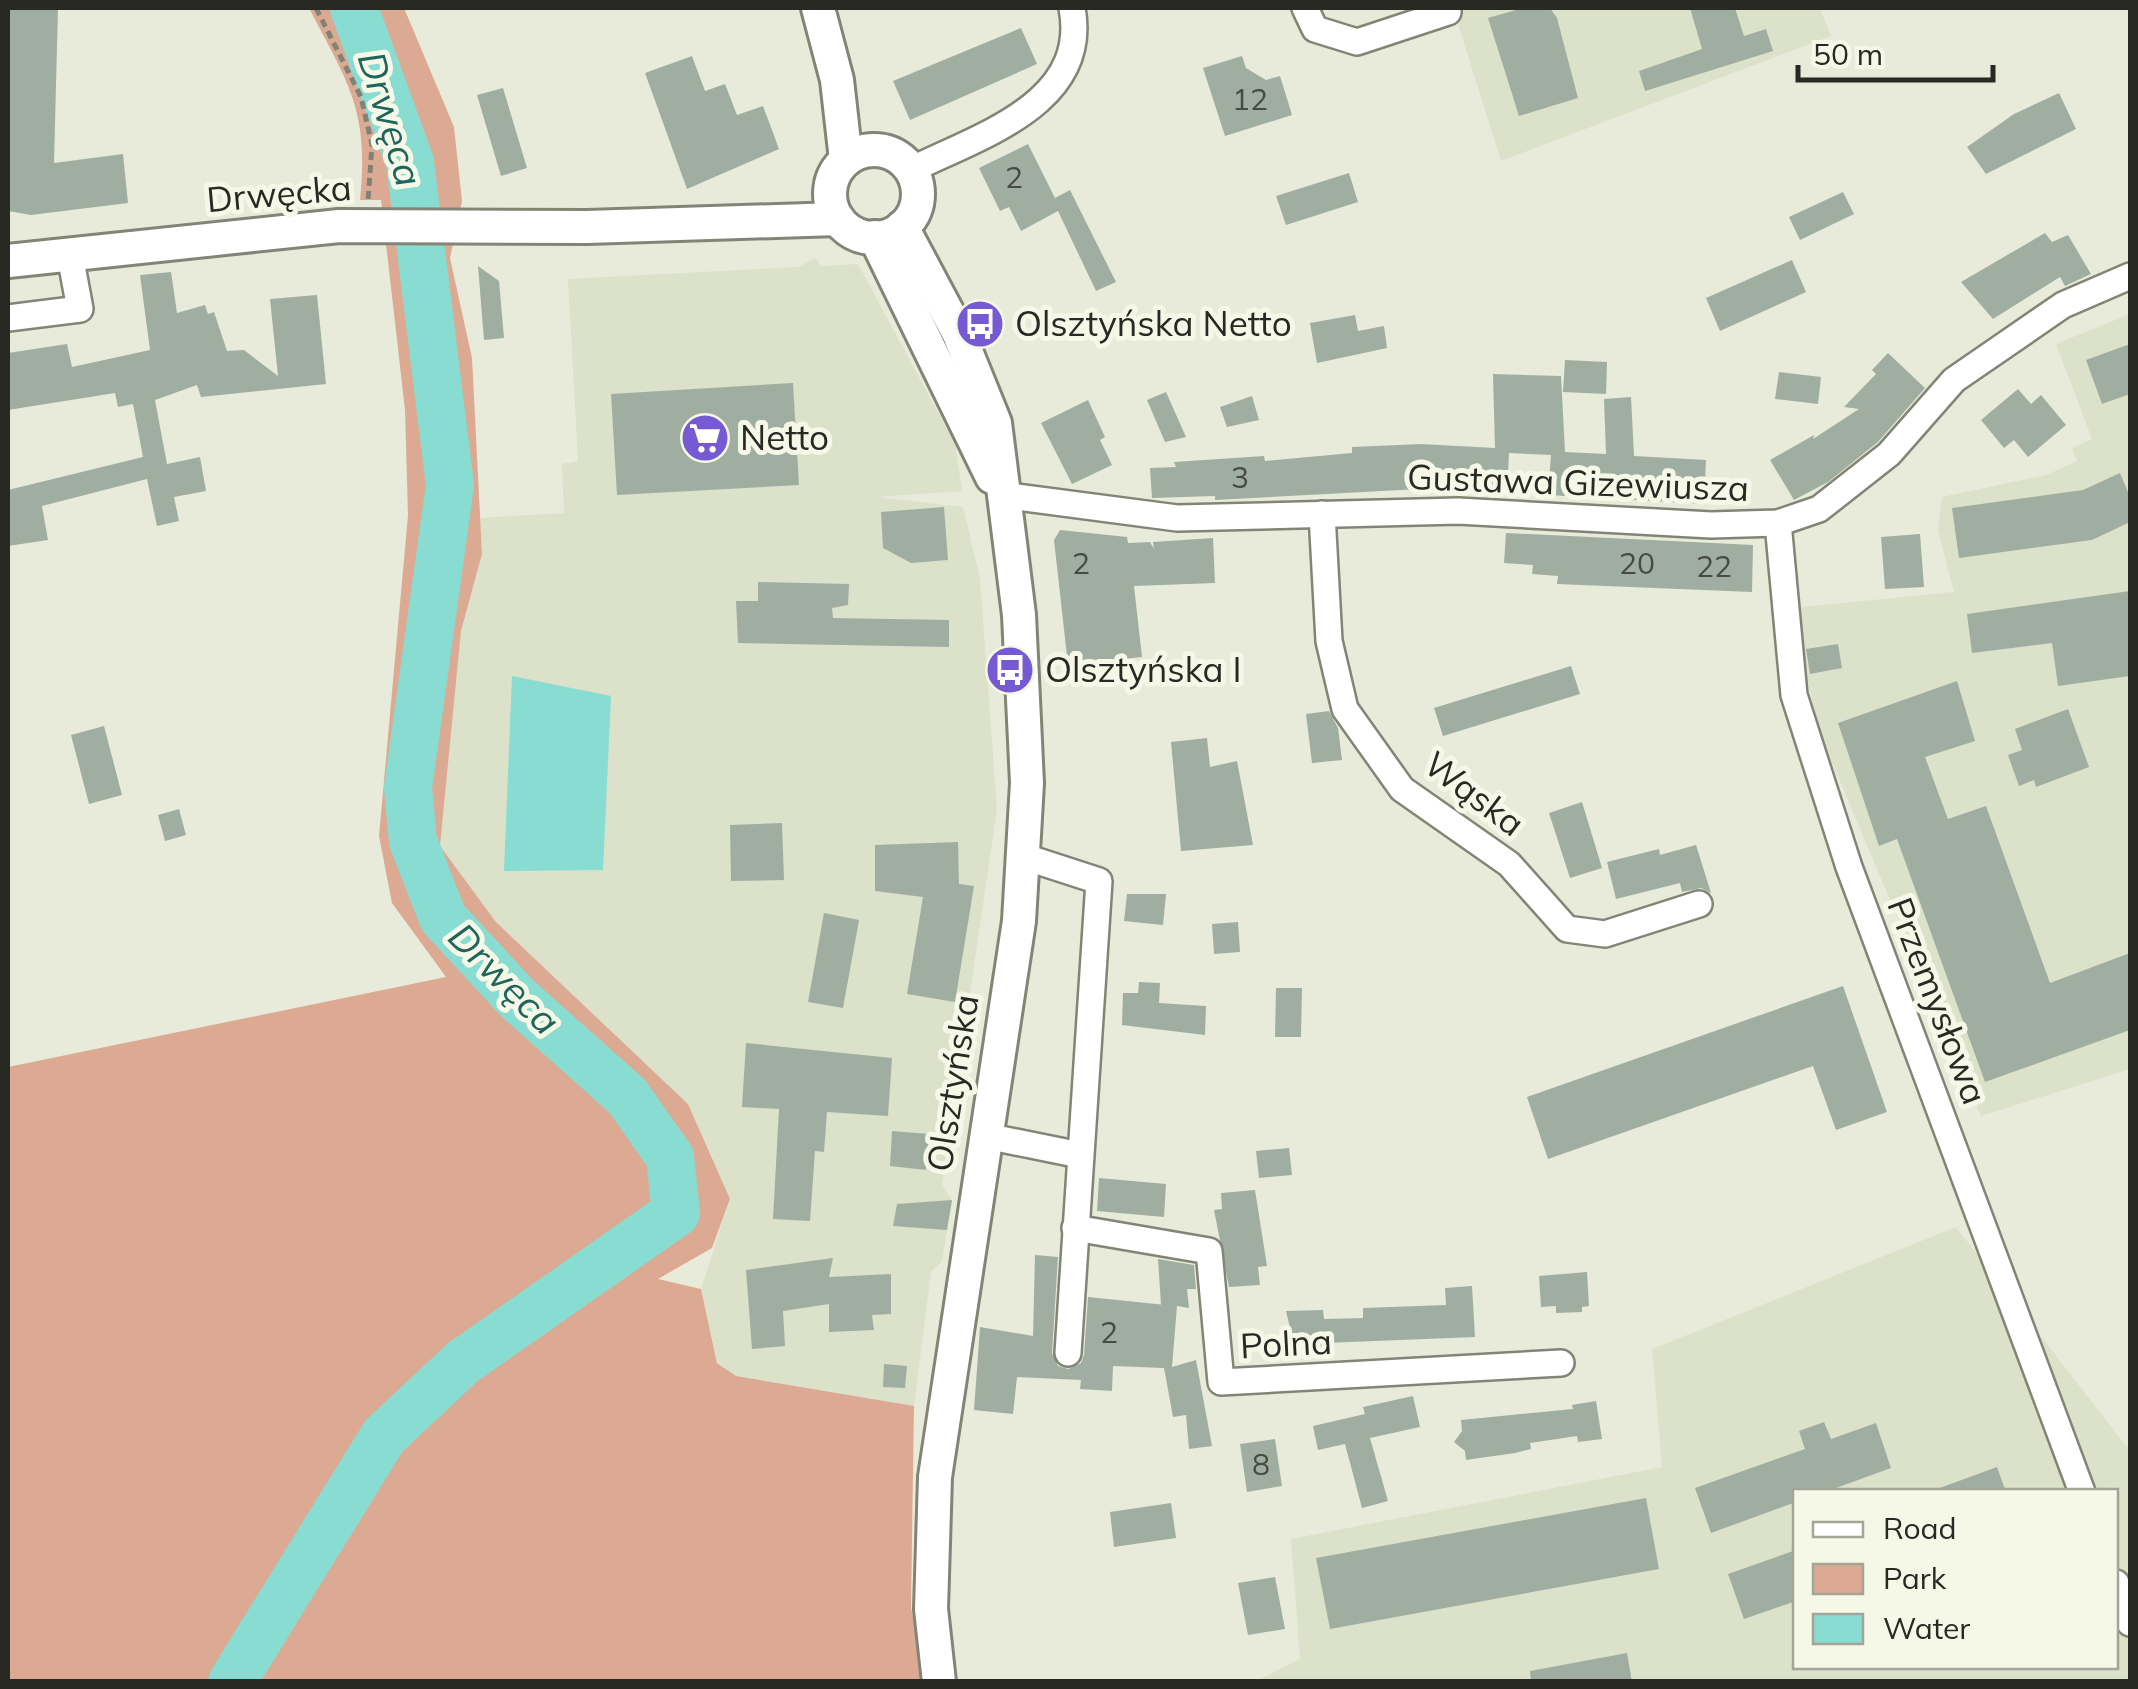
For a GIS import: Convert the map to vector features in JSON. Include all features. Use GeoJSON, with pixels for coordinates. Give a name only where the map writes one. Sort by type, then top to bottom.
{"type":"FeatureCollection","features":[{"type":"Feature","properties":{"kind":"street"},"geometry":{"type":"LineString","coordinates":[[818,8],[860,155]]}},
{"type":"Feature","properties":{"kind":"street"},"geometry":{"type":"LineString","coordinates":[[911,170],[1019,116],[1046,96],[1071,60],[1072,8]]}},
{"type":"Feature","properties":{"kind":"street"},"geometry":{"type":"LineString","coordinates":[[1305,8],[1315,30],[1357,42],[1452,9]]}},
{"type":"Feature","properties":{"kind":"street"},"geometry":{"type":"LineString","coordinates":[[893,154],[911,170],[916,182],[916,206],[889,232],[855,233],[834,206],[837,170],[860,155],[893,154]]}},
{"type":"Feature","properties":{"kind":"street","name":"Drwęcka"},"geometry":{"type":"LineString","coordinates":[[8,261],[325,227],[376,215],[452,226],[587,227],[740,220],[834,206]]}},
{"type":"Feature","properties":{"kind":"street","name":"Olsztyńska"},"geometry":{"type":"LineString","coordinates":[[889,232],[958,334],[994,424],[1022,669],[1025,857],[935,1477],[931,1609],[939,1682]]}},
{"type":"Feature","properties":{"kind":"street"},"geometry":{"type":"LineString","coordinates":[[8,318],[80,309],[70,254]]}},
{"type":"Feature","properties":{"kind":"street","name":"Gustawa Gizewiusza"},"geometry":{"type":"LineString","coordinates":[[1000,495],[1177,518],[1458,511],[1711,525],[1778,523],[1819,508],[1889,454],[1954,380],[2063,306],[2130,276]]}},
{"type":"Feature","properties":{"kind":"street","name":"Wąska"},"geometry":{"type":"LineString","coordinates":[[1322,514],[1329,640],[1345,709],[1402,789],[1510,864],[1567,929],[1605,934],[1699,904]]}},
{"type":"Feature","properties":{"kind":"street","name":"Przemysłowa"},"geometry":{"type":"LineString","coordinates":[[1778,523],[1794,695],[1849,867],[2081,1489]]}},
{"type":"Feature","properties":{"kind":"street"},"geometry":{"type":"LineString","coordinates":[[1025,857],[1099,881],[1068,1353]]}},
{"type":"Feature","properties":{"kind":"street"},"geometry":{"type":"LineString","coordinates":[[986,1136],[1080,1156]]}},
{"type":"Feature","properties":{"kind":"street","name":"Polna"},"geometry":{"type":"LineString","coordinates":[[1076,1228],[1208,1251],[1221,1382],[1561,1363]]}},
{"type":"Feature","properties":{"kind":"street"},"geometry":{"type":"LineString","coordinates":[[2118,1589],[2130,1624]]}},
{"type":"Feature","properties":{"kind":"path"},"geometry":{"type":"LineString","coordinates":[[316,8],[361,97],[372,144],[376,215]]}},
{"type":"Feature","properties":{"kind":"shaded area"},"geometry":{"type":"Polygon","coordinates":[[[1453,8],[1820,8],[1831,36],[1501,161],[1453,8]]]}},
{"type":"Feature","properties":{"kind":"shaded area"},"geometry":{"type":"Polygon","coordinates":[[[815,258],[821,266],[858,264],[955,444],[962,491],[877,497],[963,507],[980,578],[997,809],[942,1184],[952,1201],[942,1261],[931,1272],[914,1406],[736,1376],[717,1362],[701,1289],[730,1199],[688,1104],[496,922],[440,846],[461,631],[482,554],[480,518],[564,513],[562,464],[578,461],[568,279],[798,267],[815,258]]]}},
{"type":"Feature","properties":{"kind":"shaded area"},"geometry":{"type":"Polygon","coordinates":[[[2130,314],[2130,1069],[1981,1116],[1821,736],[1797,637],[1802,607],[1954,592],[1938,530],[1942,497],[2046,475],[2077,461],[2072,448],[2092,439],[2056,344],[2130,314]]]}},
{"type":"Feature","properties":{"kind":"shaded area"},"geometry":{"type":"Polygon","coordinates":[[[1956,1227],[2130,1451],[2130,1681],[1254,1682],[1300,1659],[1291,1539],[1662,1467],[1652,1349],[1956,1227]]]}},
{"type":"Feature","properties":{"kind":"green space"},"geometry":{"type":"Polygon","coordinates":[[[309,8],[404,8],[454,127],[462,201],[450,258],[472,358],[482,554],[461,631],[440,846],[496,922],[688,1104],[730,1199],[712,1248],[658,1279],[701,1289],[717,1363],[736,1376],[914,1406],[911,1607],[925,1681],[8,1681],[8,1067],[446,977],[392,903],[379,836],[408,515],[405,410],[381,200],[360,200],[361,143],[353,99],[309,8]]]}},
{"type":"Feature","properties":{"kind":"water"},"geometry":{"type":"Polygon","coordinates":[[[512,676],[611,696],[603,870],[504,871],[512,676]]]}},
{"type":"Feature","properties":{"kind":"building"},"geometry":{"type":"Polygon","coordinates":[[[8,8],[58,8],[54,163],[123,154],[128,203],[31,215],[8,211],[8,8]]]}},
{"type":"Feature","properties":{"kind":"building"},"geometry":{"type":"Polygon","coordinates":[[[1523,8],[1550,8],[1557,18],[1578,98],[1519,116],[1488,18],[1523,8]]]}},
{"type":"Feature","properties":{"kind":"building"},"geometry":{"type":"Polygon","coordinates":[[[1690,8],[1735,8],[1744,36],[1766,29],[1773,51],[1645,91],[1639,71],[1702,49],[1690,8]]]}},
{"type":"Feature","properties":{"kind":"building"},"geometry":{"type":"Polygon","coordinates":[[[1021,28],[1037,64],[910,120],[893,81],[1021,28]]]}},
{"type":"Feature","properties":{"kind":"building"},"geometry":{"type":"Polygon","coordinates":[[[692,56],[705,91],[725,84],[737,115],[763,106],[779,149],[687,189],[645,73],[692,56]]]}},
{"type":"Feature","properties":{"kind":"building"},"geometry":{"type":"Polygon","coordinates":[[[1242,56],[1246,68],[1266,80],[1280,76],[1292,115],[1225,136],[1203,68],[1242,56]]]}},
{"type":"Feature","properties":{"kind":"building"},"geometry":{"type":"Polygon","coordinates":[[[503,88],[527,168],[501,176],[477,95],[503,88]]]}},
{"type":"Feature","properties":{"kind":"building"},"geometry":{"type":"Polygon","coordinates":[[[2059,93],[2076,129],[1986,174],[1967,147],[2014,114],[2059,93]]]}},
{"type":"Feature","properties":{"kind":"building"},"geometry":{"type":"Polygon","coordinates":[[[1028,144],[1055,198],[1070,190],[1116,282],[1096,291],[1058,211],[1021,231],[1009,207],[1000,211],[979,168],[1028,144]]]}},
{"type":"Feature","properties":{"kind":"building"},"geometry":{"type":"Polygon","coordinates":[[[1349,173],[1358,202],[1286,225],[1276,196],[1349,173]]]}},
{"type":"Feature","properties":{"kind":"building"},"geometry":{"type":"Polygon","coordinates":[[[1843,192],[1854,214],[1800,240],[1789,217],[1843,192]]]}},
{"type":"Feature","properties":{"kind":"building"},"geometry":{"type":"Polygon","coordinates":[[[2045,233],[2052,242],[2068,235],[2091,274],[2065,286],[2060,277],[1993,319],[1961,282],[2045,233]]]}},
{"type":"Feature","properties":{"kind":"building"},"geometry":{"type":"Polygon","coordinates":[[[1792,260],[1806,292],[1720,331],[1706,298],[1792,260]]]}},
{"type":"Feature","properties":{"kind":"building"},"geometry":{"type":"Polygon","coordinates":[[[478,266],[499,281],[504,338],[484,340],[478,266]]]}},
{"type":"Feature","properties":{"kind":"building"},"geometry":{"type":"Polygon","coordinates":[[[171,272],[177,313],[205,305],[208,314],[214,312],[227,351],[244,350],[278,376],[270,299],[317,295],[326,384],[201,397],[197,385],[155,400],[167,464],[200,457],[206,491],[174,497],[179,521],[157,526],[147,479],[42,506],[48,540],[8,546],[8,490],[143,457],[133,404],[118,407],[115,393],[8,410],[8,353],[67,344],[72,367],[150,350],[140,275],[171,272]]]}},
{"type":"Feature","properties":{"kind":"building"},"geometry":{"type":"Polygon","coordinates":[[[1355,315],[1358,331],[1384,326],[1387,348],[1317,363],[1310,323],[1355,315]]]}},
{"type":"Feature","properties":{"kind":"building"},"geometry":{"type":"Polygon","coordinates":[[[2130,344],[2130,394],[2102,404],[2086,360],[2130,344]]]}},
{"type":"Feature","properties":{"kind":"building"},"geometry":{"type":"Polygon","coordinates":[[[1888,353],[1925,388],[1878,442],[1828,482],[1794,500],[1770,460],[1814,435],[1813,439],[1859,409],[1844,407],[1876,374],[1872,370],[1888,353]]]}},
{"type":"Feature","properties":{"kind":"building"},"geometry":{"type":"Polygon","coordinates":[[[1565,360],[1607,362],[1606,394],[1563,392],[1565,360]]]}},
{"type":"Feature","properties":{"kind":"building"},"geometry":{"type":"Polygon","coordinates":[[[1779,372],[1821,377],[1818,404],[1775,399],[1779,372]]]}},
{"type":"Feature","properties":{"kind":"building"},"geometry":{"type":"Polygon","coordinates":[[[1493,374],[1561,376],[1565,452],[1606,454],[1604,399],[1631,397],[1634,456],[1706,460],[1704,504],[1548,495],[1551,455],[1509,453],[1507,493],[1420,489],[1215,500],[1215,496],[1152,498],[1150,468],[1176,467],[1174,462],[1264,456],[1265,461],[1352,453],[1352,447],[1421,444],[1495,448],[1493,374]]]}},
{"type":"Feature","properties":{"kind":"building","name":"Netto"},"geometry":{"type":"Polygon","coordinates":[[[793,383],[799,485],[617,495],[611,394],[793,383]]]}},
{"type":"Feature","properties":{"kind":"building"},"geometry":{"type":"Polygon","coordinates":[[[2018,389],[2031,404],[2041,395],[2066,425],[2028,457],[2014,440],[2004,448],[1981,420],[2018,389]]]}},
{"type":"Feature","properties":{"kind":"building"},"geometry":{"type":"Polygon","coordinates":[[[1166,392],[1186,437],[1165,442],[1147,400],[1166,392]]]}},
{"type":"Feature","properties":{"kind":"building"},"geometry":{"type":"Polygon","coordinates":[[[1252,396],[1259,420],[1227,427],[1220,407],[1252,396]]]}},
{"type":"Feature","properties":{"kind":"building"},"geometry":{"type":"Polygon","coordinates":[[[1088,400],[1105,437],[1100,440],[1112,465],[1072,484],[1041,423],[1088,400]]]}},
{"type":"Feature","properties":{"kind":"building"},"geometry":{"type":"Polygon","coordinates":[[[2120,473],[2130,497],[2130,522],[2092,540],[1959,558],[1952,508],[2083,490],[2120,473]]]}},
{"type":"Feature","properties":{"kind":"building"},"geometry":{"type":"Polygon","coordinates":[[[944,507],[948,560],[911,563],[883,548],[881,512],[944,507]]]}},
{"type":"Feature","properties":{"kind":"building"},"geometry":{"type":"Polygon","coordinates":[[[1060,530],[1127,537],[1128,543],[1150,542],[1154,549],[1153,542],[1213,538],[1215,583],[1134,586],[1142,657],[1068,665],[1054,540],[1060,530]]]}},
{"type":"Feature","properties":{"kind":"building"},"geometry":{"type":"Polygon","coordinates":[[[1506,533],[1753,545],[1752,592],[1557,584],[1558,576],[1532,574],[1533,565],[1504,563],[1506,533]]]}},
{"type":"Feature","properties":{"kind":"building"},"geometry":{"type":"Polygon","coordinates":[[[1920,534],[1924,587],[1885,589],[1881,537],[1920,534]]]}},
{"type":"Feature","properties":{"kind":"building"},"geometry":{"type":"Polygon","coordinates":[[[758,582],[849,584],[848,605],[832,608],[833,618],[949,620],[949,647],[738,643],[736,601],[758,601],[758,582]]]}},
{"type":"Feature","properties":{"kind":"building"},"geometry":{"type":"Polygon","coordinates":[[[2130,591],[2130,676],[2058,686],[2052,643],[1972,653],[1967,614],[2130,591]]]}},
{"type":"Feature","properties":{"kind":"building"},"geometry":{"type":"Polygon","coordinates":[[[1838,644],[1842,668],[1810,674],[1806,649],[1838,644]]]}},
{"type":"Feature","properties":{"kind":"building"},"geometry":{"type":"Polygon","coordinates":[[[1571,666],[1580,694],[1443,736],[1434,708],[1571,666]]]}},
{"type":"Feature","properties":{"kind":"building"},"geometry":{"type":"Polygon","coordinates":[[[1957,681],[1975,741],[1925,757],[1948,819],[1986,806],[2050,983],[2130,953],[2130,1030],[1985,1082],[1897,839],[1879,846],[1838,723],[1957,681]]]}},
{"type":"Feature","properties":{"kind":"building"},"geometry":{"type":"Polygon","coordinates":[[[2068,709],[2089,767],[2036,787],[2034,780],[2019,786],[2008,755],[2022,750],[2015,729],[2068,709]]]}},
{"type":"Feature","properties":{"kind":"building"},"geometry":{"type":"Polygon","coordinates":[[[1329,711],[1338,728],[1342,760],[1312,763],[1306,714],[1329,711]]]}},
{"type":"Feature","properties":{"kind":"building"},"geometry":{"type":"Polygon","coordinates":[[[104,726],[122,795],[89,804],[71,735],[104,726]]]}},
{"type":"Feature","properties":{"kind":"building"},"geometry":{"type":"Polygon","coordinates":[[[1207,738],[1210,767],[1237,761],[1253,845],[1181,851],[1171,742],[1207,738]]]}},
{"type":"Feature","properties":{"kind":"building"},"geometry":{"type":"Polygon","coordinates":[[[1582,802],[1602,868],[1570,878],[1549,813],[1582,802]]]}},
{"type":"Feature","properties":{"kind":"building"},"geometry":{"type":"Polygon","coordinates":[[[179,809],[186,835],[165,841],[158,815],[179,809]]]}},
{"type":"Feature","properties":{"kind":"building"},"geometry":{"type":"Polygon","coordinates":[[[782,823],[784,880],[731,881],[730,825],[782,823]]]}},
{"type":"Feature","properties":{"kind":"building"},"geometry":{"type":"Polygon","coordinates":[[[958,842],[959,884],[974,886],[955,1002],[907,994],[923,897],[875,891],[875,845],[958,842]]]}},
{"type":"Feature","properties":{"kind":"building"},"geometry":{"type":"Polygon","coordinates":[[[1696,845],[1711,893],[1701,888],[1682,892],[1680,883],[1616,899],[1607,862],[1659,849],[1660,855],[1696,845]]]}},
{"type":"Feature","properties":{"kind":"building"},"geometry":{"type":"Polygon","coordinates":[[[1127,894],[1166,894],[1163,925],[1124,921],[1127,894]]]}},
{"type":"Feature","properties":{"kind":"building"},"geometry":{"type":"Polygon","coordinates":[[[824,913],[859,920],[843,1008],[808,1002],[824,913]]]}},
{"type":"Feature","properties":{"kind":"building"},"geometry":{"type":"Polygon","coordinates":[[[1238,922],[1240,952],[1214,954],[1212,924],[1238,922]]]}},
{"type":"Feature","properties":{"kind":"building"},"geometry":{"type":"Polygon","coordinates":[[[1139,982],[1160,983],[1159,1003],[1206,1006],[1205,1035],[1122,1025],[1123,993],[1138,993],[1139,982]]]}},
{"type":"Feature","properties":{"kind":"building"},"geometry":{"type":"Polygon","coordinates":[[[1843,986],[1887,1112],[1836,1130],[1813,1066],[1548,1159],[1527,1097],[1843,986]]]}},
{"type":"Feature","properties":{"kind":"building"},"geometry":{"type":"Polygon","coordinates":[[[1276,988],[1302,988],[1301,1037],[1275,1037],[1276,988]]]}},
{"type":"Feature","properties":{"kind":"building"},"geometry":{"type":"Polygon","coordinates":[[[746,1043],[892,1058],[888,1116],[827,1112],[824,1152],[815,1151],[810,1221],[773,1219],[779,1109],[742,1107],[746,1043]]]}},
{"type":"Feature","properties":{"kind":"building"},"geometry":{"type":"Polygon","coordinates":[[[892,1131],[929,1134],[926,1170],[890,1166],[892,1131]]]}},
{"type":"Feature","properties":{"kind":"building"},"geometry":{"type":"Polygon","coordinates":[[[1289,1148],[1292,1175],[1259,1178],[1256,1151],[1289,1148]]]}},
{"type":"Feature","properties":{"kind":"building"},"geometry":{"type":"Polygon","coordinates":[[[1099,1178],[1166,1184],[1164,1217],[1097,1211],[1099,1178]]]}},
{"type":"Feature","properties":{"kind":"building"},"geometry":{"type":"Polygon","coordinates":[[[1255,1190],[1267,1266],[1258,1267],[1260,1285],[1229,1287],[1214,1210],[1222,1209],[1221,1193],[1255,1190]]]}},
{"type":"Feature","properties":{"kind":"building"},"geometry":{"type":"Polygon","coordinates":[[[952,1200],[947,1230],[893,1226],[897,1204],[952,1200]]]}},
{"type":"Feature","properties":{"kind":"building"},"geometry":{"type":"Polygon","coordinates":[[[1035,1255],[1058,1257],[1052,1353],[1058,1366],[1068,1369],[1081,1363],[1084,1355],[1088,1297],[1161,1304],[1158,1259],[1194,1265],[1196,1289],[1187,1289],[1189,1308],[1177,1306],[1172,1367],[1196,1360],[1212,1446],[1189,1449],[1186,1415],[1173,1417],[1164,1368],[1113,1366],[1112,1391],[1080,1389],[1081,1380],[1017,1377],[1013,1414],[974,1410],[980,1327],[1033,1336],[1035,1255]]]}},
{"type":"Feature","properties":{"kind":"building"},"geometry":{"type":"Polygon","coordinates":[[[833,1258],[829,1277],[891,1274],[891,1314],[872,1315],[874,1330],[829,1332],[829,1304],[783,1311],[785,1346],[752,1349],[746,1270],[833,1258]]]}},
{"type":"Feature","properties":{"kind":"building"},"geometry":{"type":"Polygon","coordinates":[[[1587,1272],[1589,1306],[1582,1307],[1582,1312],[1556,1313],[1556,1306],[1541,1307],[1539,1276],[1587,1272]]]}},
{"type":"Feature","properties":{"kind":"building"},"geometry":{"type":"Polygon","coordinates":[[[1472,1286],[1475,1337],[1325,1343],[1325,1348],[1295,1349],[1286,1311],[1323,1310],[1324,1319],[1363,1318],[1363,1308],[1446,1305],[1445,1288],[1472,1286]]]}},
{"type":"Feature","properties":{"kind":"building"},"geometry":{"type":"Polygon","coordinates":[[[884,1364],[907,1366],[905,1388],[883,1387],[884,1364]]]}},
{"type":"Feature","properties":{"kind":"building"},"geometry":{"type":"Polygon","coordinates":[[[1413,1396],[1420,1427],[1370,1438],[1388,1501],[1362,1508],[1345,1444],[1318,1450],[1313,1426],[1365,1414],[1363,1407],[1413,1396]]]}},
{"type":"Feature","properties":{"kind":"building"},"geometry":{"type":"Polygon","coordinates":[[[1596,1401],[1602,1439],[1578,1442],[1577,1436],[1530,1443],[1531,1449],[1466,1460],[1465,1451],[1454,1442],[1462,1431],[1461,1420],[1573,1409],[1572,1405],[1596,1401]]]}},
{"type":"Feature","properties":{"kind":"building"},"geometry":{"type":"Polygon","coordinates":[[[1824,1422],[1831,1439],[1876,1423],[1891,1468],[1833,1489],[1793,1489],[1793,1503],[1711,1533],[1695,1488],[1805,1449],[1799,1431],[1824,1422]]]}},
{"type":"Feature","properties":{"kind":"building"},"geometry":{"type":"Polygon","coordinates":[[[1275,1439],[1282,1486],[1247,1492],[1240,1444],[1275,1439]]]}},
{"type":"Feature","properties":{"kind":"building"},"geometry":{"type":"Polygon","coordinates":[[[1997,1467],[2005,1489],[1937,1489],[1997,1467]]]}},
{"type":"Feature","properties":{"kind":"building"},"geometry":{"type":"Polygon","coordinates":[[[1646,1498],[1659,1569],[1330,1629],[1316,1558],[1646,1498]]]}},
{"type":"Feature","properties":{"kind":"building"},"geometry":{"type":"Polygon","coordinates":[[[1171,1503],[1176,1538],[1114,1547],[1110,1512],[1171,1503]]]}},
{"type":"Feature","properties":{"kind":"building"},"geometry":{"type":"Polygon","coordinates":[[[1793,1551],[1793,1602],[1744,1619],[1728,1574],[1793,1551]]]}},
{"type":"Feature","properties":{"kind":"building"},"geometry":{"type":"Polygon","coordinates":[[[1275,1577],[1285,1629],[1248,1635],[1238,1583],[1275,1577]]]}},
{"type":"Feature","properties":{"kind":"building"},"geometry":{"type":"Polygon","coordinates":[[[1627,1653],[1632,1682],[1531,1682],[1530,1671],[1627,1653]]]}},
{"type":"Feature","properties":{"kind":"waterway","name":"Drwęca"},"geometry":{"type":"LineString","coordinates":[[232,1682],[384,1436],[463,1362],[676,1213],[670,1157],[627,1096],[518,999],[443,918],[413,841],[408,788],[450,485],[410,162],[354,8]]}},
{"type":"Feature","properties":{"kind":"place","name":"Olsztyńska Netto"},"geometry":{"type":"Point","coordinates":[980,324]}},
{"type":"Feature","properties":{"kind":"place","name":"Netto"},"geometry":{"type":"Point","coordinates":[705,438]}},
{"type":"Feature","properties":{"kind":"place","name":"Olsztyńska I"},"geometry":{"type":"Point","coordinates":[1010,670]}}]}
